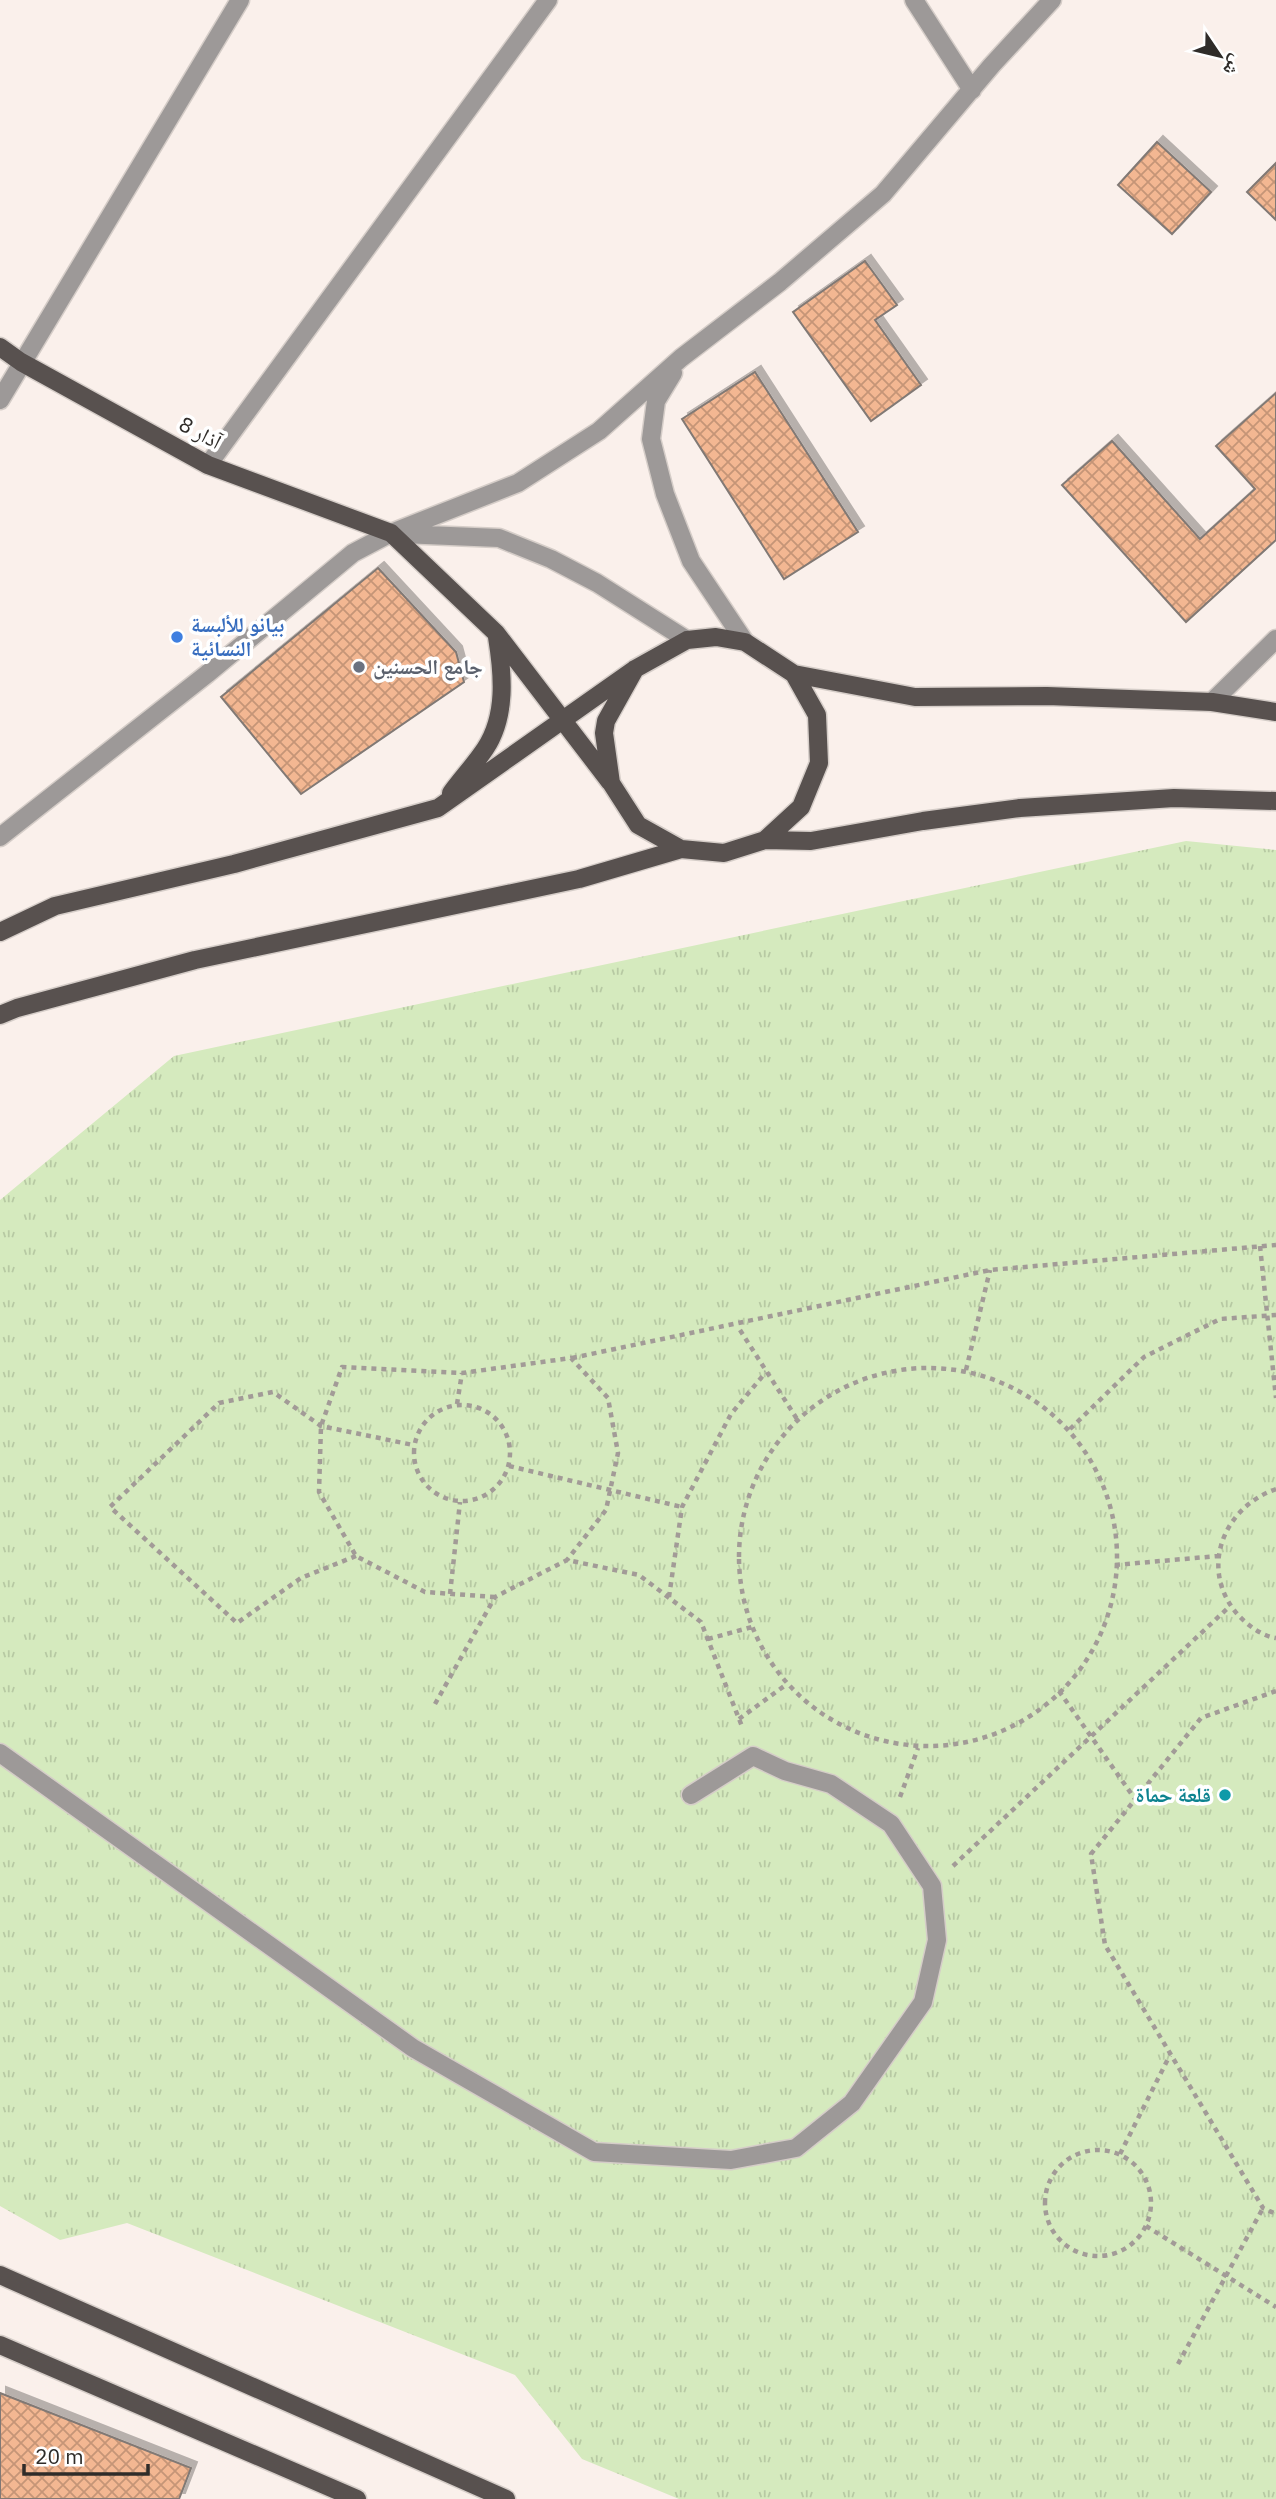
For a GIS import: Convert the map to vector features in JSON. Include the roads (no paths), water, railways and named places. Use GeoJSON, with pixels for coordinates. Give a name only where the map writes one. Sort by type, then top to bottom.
{"type":"FeatureCollection","features":[{"type":"Feature","properties":{"kind":"main road","name":"8 آذار"},"geometry":{"type":"LineString","coordinates":[[0,347],[21,362],[208,465],[391,533]]}},
{"type":"Feature","properties":{"kind":"main road"},"geometry":{"type":"LineString","coordinates":[[391,533],[496,633],[611,783],[638,825],[681,849]]}},
{"type":"Feature","properties":{"kind":"main road"},"geometry":{"type":"LineString","coordinates":[[438,808],[486,748],[499,719],[503,674],[496,633]]}},
{"type":"Feature","properties":{"kind":"main road"},"geometry":{"type":"LineString","coordinates":[[0,932],[55,906],[234,864],[438,808],[635,669],[687,640],[716,637],[745,642],[794,674],[915,697],[1046,696],[1212,702],[1276,712]]}},
{"type":"Feature","properties":{"kind":"main road"},"geometry":{"type":"LineString","coordinates":[[611,783],[604,733],[606,721],[635,669]]}},
{"type":"Feature","properties":{"kind":"main road"},"geometry":{"type":"LineString","coordinates":[[765,840],[801,807],[819,763],[817,715],[794,674]]}},
{"type":"Feature","properties":{"kind":"main road"},"geometry":{"type":"LineString","coordinates":[[0,1014],[195,960],[579,879],[681,849],[724,853],[765,840],[810,841],[923,821],[1020,808],[1174,798],[1276,800]]}},
{"type":"Feature","properties":{"kind":"main road"},"geometry":{"type":"LineString","coordinates":[[0,2275],[506,2499]]}},
{"type":"Feature","properties":{"kind":"main road"},"geometry":{"type":"LineString","coordinates":[[0,2346],[357,2499]]}},
{"type":"Feature","properties":{"kind":"street"},"geometry":{"type":"LineString","coordinates":[[0,400],[240,0]]}},
{"type":"Feature","properties":{"kind":"street"},"geometry":{"type":"LineString","coordinates":[[208,465],[548,0]]}},
{"type":"Feature","properties":{"kind":"street"},"geometry":{"type":"LineString","coordinates":[[914,0],[972,90]]}},
{"type":"Feature","properties":{"kind":"street"},"geometry":{"type":"LineString","coordinates":[[0,837],[207,674],[353,553],[391,533],[518,483],[599,431],[681,358],[780,282],[883,194],[1052,0]]}},
{"type":"Feature","properties":{"kind":"street"},"geometry":{"type":"LineString","coordinates":[[681,358],[656,401],[650,439],[665,494],[691,561],[745,642]]}},
{"type":"Feature","properties":{"kind":"street"},"geometry":{"type":"LineString","coordinates":[[391,533],[499,538],[551,559],[597,583],[687,640]]}},
{"type":"Feature","properties":{"kind":"street"},"geometry":{"type":"LineString","coordinates":[[1212,702],[1276,639]]}},
{"type":"Feature","properties":{"kind":"street"},"geometry":{"type":"LineString","coordinates":[[0,1753],[413,2048],[594,2152],[731,2160],[796,2148],[852,2103],[923,2002],[937,1940],[932,1886],[891,1824],[831,1784],[785,1771],[753,1756],[691,1795]]}},
{"type":"Feature","properties":{"kind":"place","name":"بيانو للألبسة النسائية"},"geometry":{"type":"Point","coordinates":[177,637]}},
{"type":"Feature","properties":{"kind":"place","name":"جامع الحسنين"},"geometry":{"type":"Point","coordinates":[359,667]}},
{"type":"Feature","properties":{"kind":"place","name":"قلعة حماة"},"geometry":{"type":"Point","coordinates":[1225,1795]}}]}
